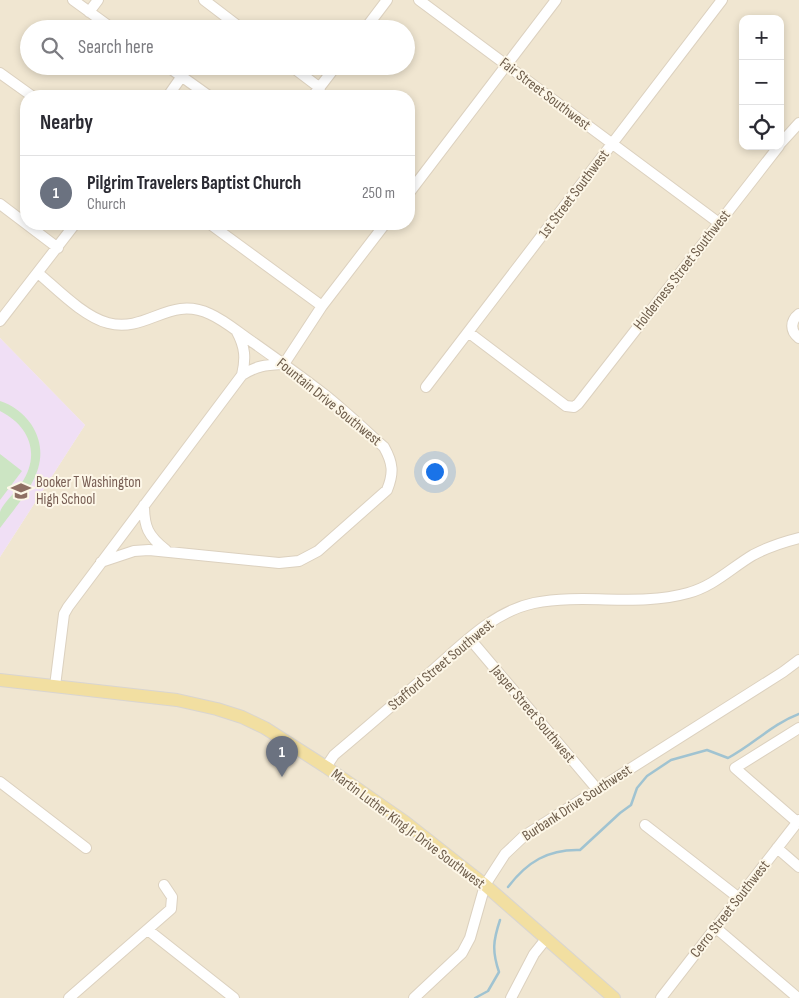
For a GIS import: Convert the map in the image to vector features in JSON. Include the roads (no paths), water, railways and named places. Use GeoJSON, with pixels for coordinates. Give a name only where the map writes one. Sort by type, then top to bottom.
{"type":"FeatureCollection","features":[{"type":"Feature","properties":{"kind":"main road","name":"Martin Luther King Jr Drive Southwest"},"geometry":{"type":"LineString","coordinates":[[0,680],[177,700],[217,708],[265,728],[326,767],[405,822],[485,885],[614,998]]}},
{"type":"Feature","properties":{"kind":"street"},"geometry":{"type":"LineString","coordinates":[[73,0],[100,20]]}},
{"type":"Feature","properties":{"kind":"street"},"geometry":{"type":"LineString","coordinates":[[88,12],[98,0]]}},
{"type":"Feature","properties":{"kind":"street"},"geometry":{"type":"LineString","coordinates":[[204,0],[230,20]]}},
{"type":"Feature","properties":{"kind":"street"},"geometry":{"type":"LineString","coordinates":[[372,20],[387,0]]}},
{"type":"Feature","properties":{"kind":"street","name":"Fair Street Southwest"},"geometry":{"type":"LineString","coordinates":[[419,0],[719,223]]}},
{"type":"Feature","properties":{"kind":"street"},"geometry":{"type":"LineString","coordinates":[[415,185],[556,0]]}},
{"type":"Feature","properties":{"kind":"street","name":"1st Street Southwest"},"geometry":{"type":"LineString","coordinates":[[426,387],[722,0]]}},
{"type":"Feature","properties":{"kind":"street"},"geometry":{"type":"LineString","coordinates":[[0,73],[24,90]]}},
{"type":"Feature","properties":{"kind":"street"},"geometry":{"type":"LineString","coordinates":[[300,75],[314,90]]}},
{"type":"Feature","properties":{"kind":"street"},"geometry":{"type":"LineString","coordinates":[[318,90],[329,75]]}},
{"type":"Feature","properties":{"kind":"street"},"geometry":{"type":"LineString","coordinates":[[172,90],[182,76],[201,90]]}},
{"type":"Feature","properties":{"kind":"street","name":"Holderness Street Southwest"},"geometry":{"type":"LineString","coordinates":[[784,140],[799,123]]}},
{"type":"Feature","properties":{"kind":"street","name":"Holderness Street Southwest"},"geometry":{"type":"LineString","coordinates":[[468,332],[566,406],[574,407],[775,150]]}},
{"type":"Feature","properties":{"kind":"street"},"geometry":{"type":"LineString","coordinates":[[0,204],[20,219]]}},
{"type":"Feature","properties":{"kind":"street"},"geometry":{"type":"LineString","coordinates":[[34,230],[58,248]]}},
{"type":"Feature","properties":{"kind":"street"},"geometry":{"type":"LineString","coordinates":[[2,318],[71,230]]}},
{"type":"Feature","properties":{"kind":"street"},"geometry":{"type":"LineString","coordinates":[[221,230],[322,306]]}},
{"type":"Feature","properties":{"kind":"street"},"geometry":{"type":"LineString","coordinates":[[55,686],[64,614],[101,562],[242,375],[253,368],[263,365],[284,364],[322,306],[380,230]]}},
{"type":"Feature","properties":{"kind":"street","name":"Fountain Drive Southwest"},"geometry":{"type":"LineString","coordinates":[[38,273],[89,314],[107,323],[119,325],[132,324],[170,310],[189,308],[211,314],[284,364],[326,396],[384,448],[391,458],[392,479],[387,490],[318,551],[299,561],[279,563],[166,550],[149,550],[134,551],[101,562]]}},
{"type":"Feature","properties":{"kind":"street"},"geometry":{"type":"LineString","coordinates":[[799,314],[795,317],[792,325],[794,333],[799,338]]}},
{"type":"Feature","properties":{"kind":"street"},"geometry":{"type":"LineString","coordinates":[[236,331],[243,343],[245,352],[242,375]]}},
{"type":"Feature","properties":{"kind":"street"},"geometry":{"type":"LineString","coordinates":[[144,504],[144,520],[148,531],[155,541],[166,550]]}},
{"type":"Feature","properties":{"kind":"street","name":"Stafford Street Southwest"},"geometry":{"type":"LineString","coordinates":[[326,767],[334,755],[470,639],[499,617],[533,603],[565,599],[648,600],[681,596],[711,585],[753,556],[783,542],[799,538]]}},
{"type":"Feature","properties":{"kind":"street","name":"Jasper Street Southwest"},"geometry":{"type":"LineString","coordinates":[[470,639],[596,789]]}},
{"type":"Feature","properties":{"kind":"street","name":"Burbank Drive Southwest"},"geometry":{"type":"LineString","coordinates":[[414,998],[462,953],[470,938],[485,885],[505,854],[524,836],[799,660]]}},
{"type":"Feature","properties":{"kind":"street"},"geometry":{"type":"LineString","coordinates":[[798,821],[735,768],[799,728]]}},
{"type":"Feature","properties":{"kind":"street"},"geometry":{"type":"LineString","coordinates":[[0,782],[86,848]]}},
{"type":"Feature","properties":{"kind":"street","name":"Cerro Street Southwest"},"geometry":{"type":"LineString","coordinates":[[661,998],[798,821]]}},
{"type":"Feature","properties":{"kind":"street"},"geometry":{"type":"LineString","coordinates":[[645,824],[739,898]]}},
{"type":"Feature","properties":{"kind":"street"},"geometry":{"type":"LineString","coordinates":[[777,848],[799,867]]}},
{"type":"Feature","properties":{"kind":"street"},"geometry":{"type":"LineString","coordinates":[[69,998],[171,910],[172,897],[164,885]]}},
{"type":"Feature","properties":{"kind":"street"},"geometry":{"type":"LineString","coordinates":[[716,928],[798,998]]}},
{"type":"Feature","properties":{"kind":"street"},"geometry":{"type":"LineString","coordinates":[[148,930],[234,998]]}},
{"type":"Feature","properties":{"kind":"street"},"geometry":{"type":"LineString","coordinates":[[512,998],[534,954],[546,938]]}},
{"type":"Feature","properties":{"kind":"waterway"},"geometry":{"type":"LineString","coordinates":[[508,887],[515,878],[539,859],[558,852],[580,850],[631,805],[637,788],[647,776],[671,760],[707,750],[728,758],[780,723],[799,714]]}},
{"type":"Feature","properties":{"kind":"waterway"},"geometry":{"type":"LineString","coordinates":[[475,998],[488,991],[499,972],[494,946],[500,920]]}},
{"type":"Feature","properties":{"kind":"place","name":"Booker T Washington High School"},"geometry":{"type":"Point","coordinates":[21,491]}},
{"type":"Feature","properties":{"kind":"place","name":"Pilgrim Travelers Baptist Church"},"geometry":{"type":"Point","coordinates":[282,777]}}]}
